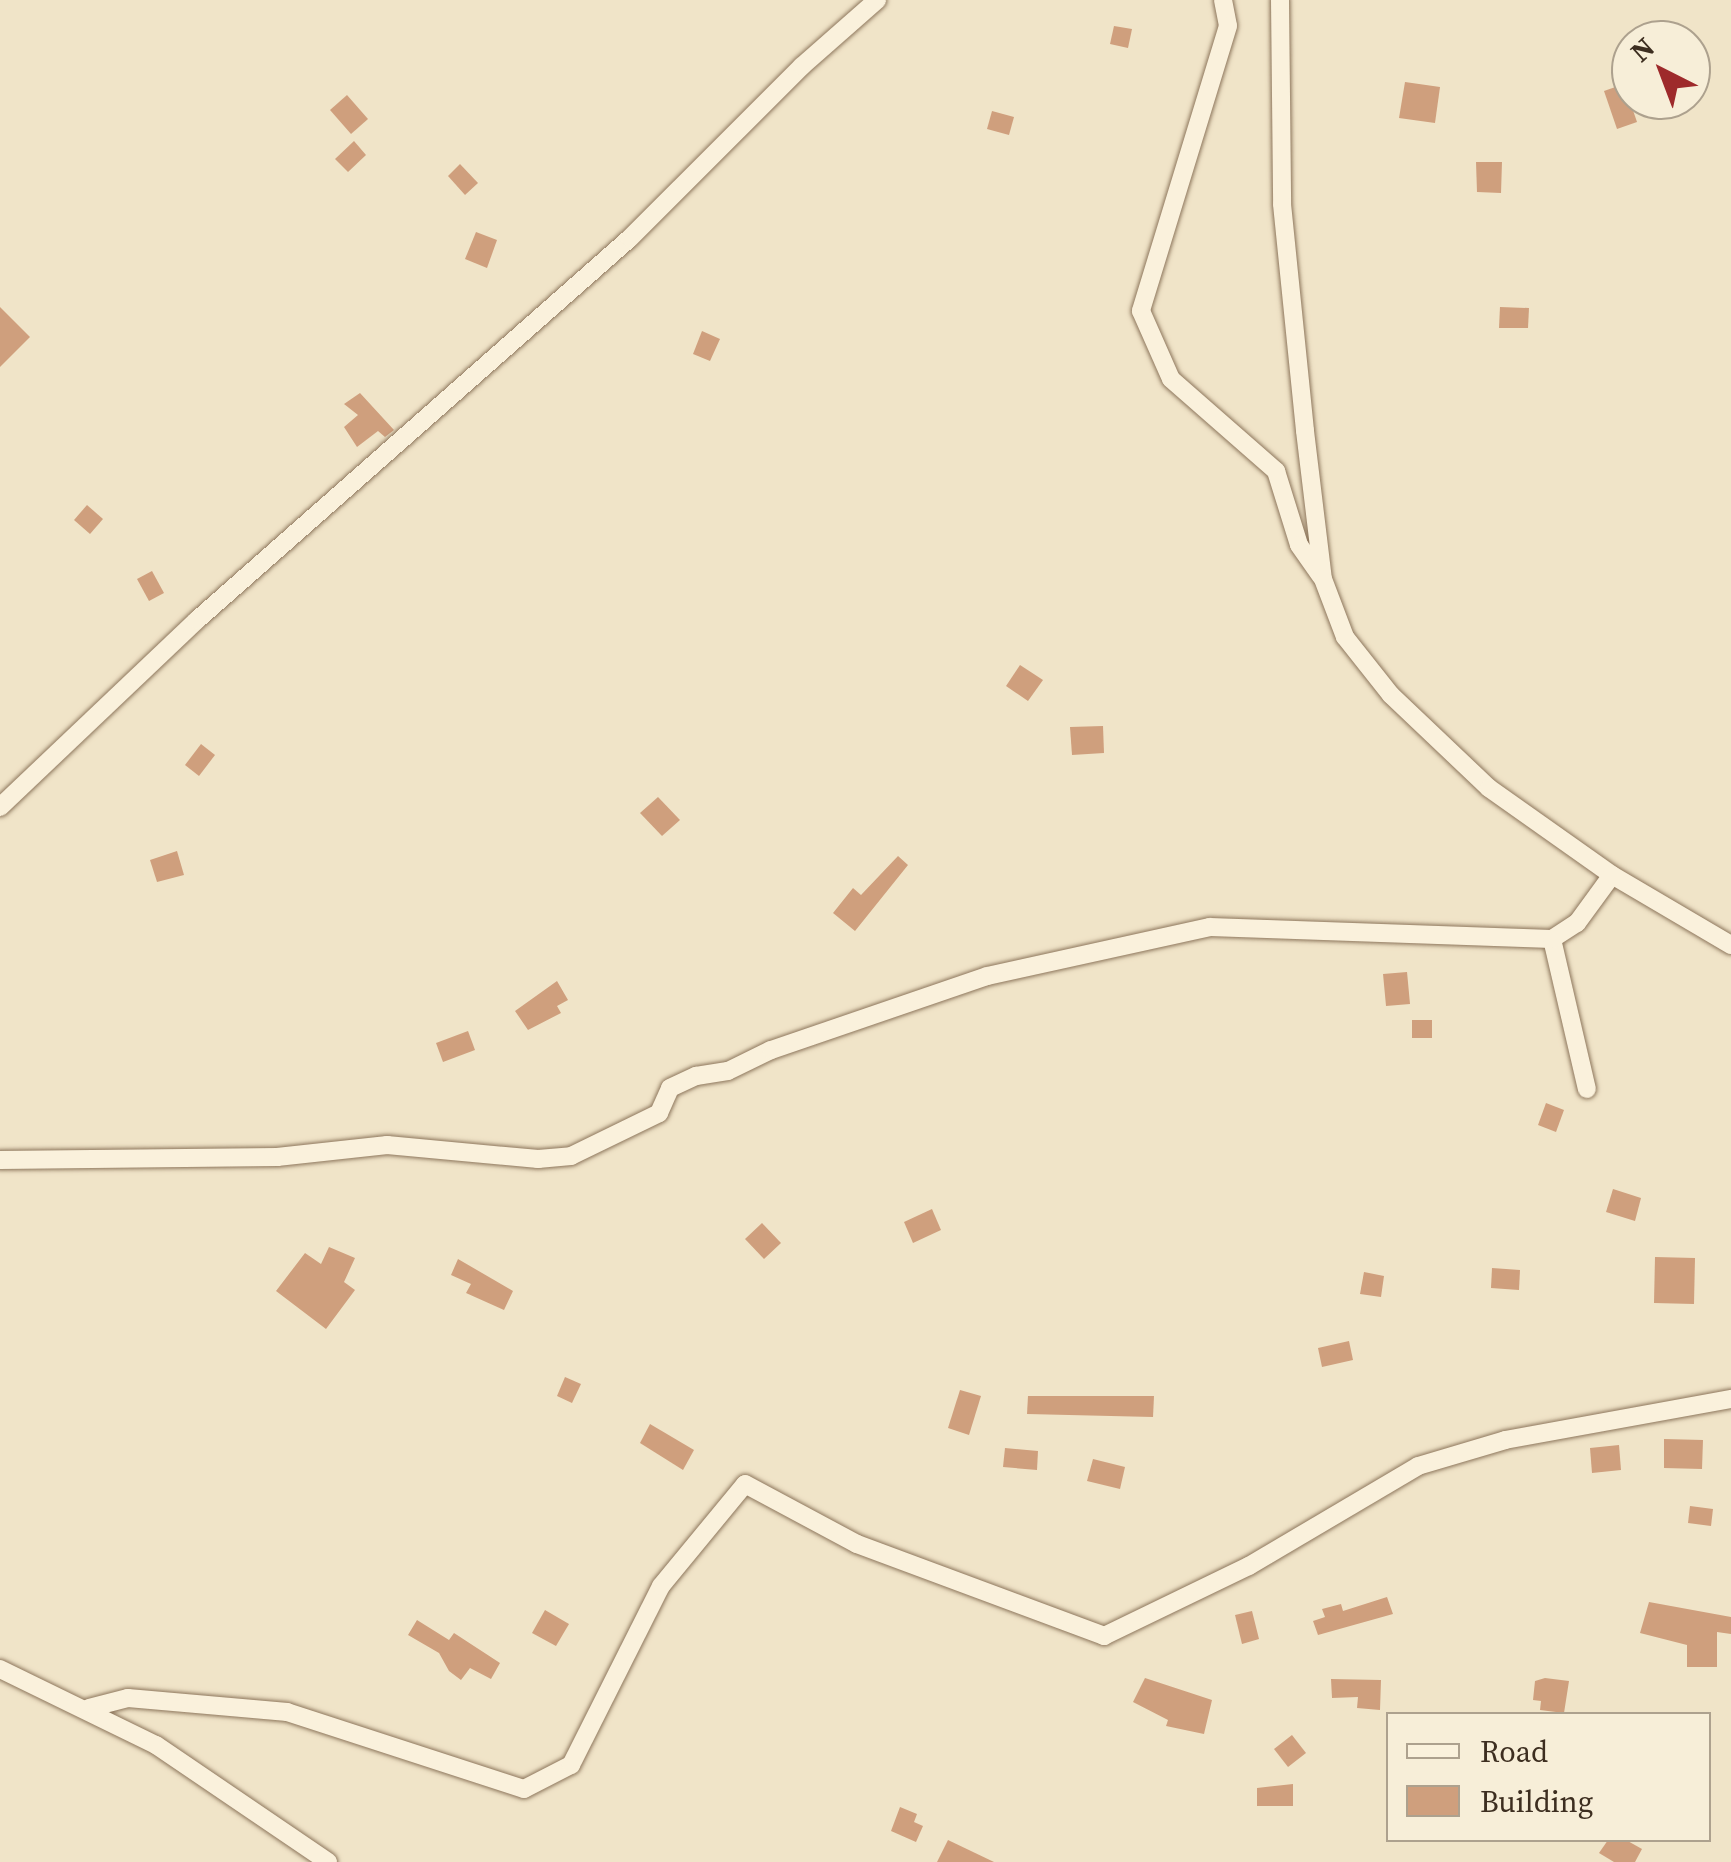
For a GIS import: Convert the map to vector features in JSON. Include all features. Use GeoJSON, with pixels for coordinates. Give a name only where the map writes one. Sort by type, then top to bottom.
{"type":"FeatureCollection","features":[{"type":"Feature","properties":{"kind":"street"},"geometry":{"type":"LineString","coordinates":[[0,808],[226,594],[616,252],[802,66],[878,0]]}},
{"type":"Feature","properties":{"kind":"street"},"geometry":{"type":"LineString","coordinates":[[1223,0],[1228,26],[1141,310],[1171,379],[1276,472],[1299,545],[1323,579]]}},
{"type":"Feature","properties":{"kind":"street"},"geometry":{"type":"LineString","coordinates":[[1280,0],[1282,204],[1323,579],[1344,638],[1391,695],[1501,798],[1612,875],[1731,945]]}},
{"type":"Feature","properties":{"kind":"street"},"geometry":{"type":"LineString","coordinates":[[0,1160],[277,1157],[388,1146],[538,1159],[571,1156],[659,1113],[670,1088],[696,1076],[728,1071],[771,1050],[987,976],[1210,927],[1552,939],[1576,923],[1612,875]]}},
{"type":"Feature","properties":{"kind":"street"},"geometry":{"type":"LineString","coordinates":[[1552,939],[1587,1089]]}},
{"type":"Feature","properties":{"kind":"street"},"geometry":{"type":"LineString","coordinates":[[89,1708],[128,1698],[287,1712],[524,1789],[572,1765],[661,1586],[745,1484],[874,1551],[1104,1636],[1249,1566],[1418,1466],[1505,1440],[1731,1399]]}},
{"type":"Feature","properties":{"kind":"street"},"geometry":{"type":"LineString","coordinates":[[0,1669],[89,1708],[328,1862]]}},
{"type":"Feature","properties":{"kind":"building"},"geometry":{"type":"Polygon","coordinates":[[[1114,26],[1132,29],[1128,48],[1110,44],[1114,26]]]}},
{"type":"Feature","properties":{"kind":"building"},"geometry":{"type":"Polygon","coordinates":[[[1405,82],[1440,87],[1435,123],[1399,118],[1405,82]]]}},
{"type":"Feature","properties":{"kind":"building"},"geometry":{"type":"Polygon","coordinates":[[[1611,89],[1611,111],[1604,91],[1611,89]]]}},
{"type":"Feature","properties":{"kind":"building"},"geometry":{"type":"Polygon","coordinates":[[[347,95],[368,119],[351,134],[330,110],[347,95]]]}},
{"type":"Feature","properties":{"kind":"building"},"geometry":{"type":"Polygon","coordinates":[[[992,111],[1014,117],[1009,135],[987,129],[992,111]]]}},
{"type":"Feature","properties":{"kind":"building"},"geometry":{"type":"Polygon","coordinates":[[[1614,120],[1636,120],[1637,122],[1617,129],[1614,120]]]}},
{"type":"Feature","properties":{"kind":"building"},"geometry":{"type":"Polygon","coordinates":[[[354,141],[366,155],[348,172],[335,159],[354,141]]]}},
{"type":"Feature","properties":{"kind":"building"},"geometry":{"type":"Polygon","coordinates":[[[1476,162],[1502,162],[1501,193],[1477,192],[1476,162]]]}},
{"type":"Feature","properties":{"kind":"building"},"geometry":{"type":"Polygon","coordinates":[[[460,164],[478,183],[465,195],[448,176],[460,164]]]}},
{"type":"Feature","properties":{"kind":"building"},"geometry":{"type":"Polygon","coordinates":[[[476,232],[497,240],[487,268],[465,259],[476,232]]]}},
{"type":"Feature","properties":{"kind":"building"},"geometry":{"type":"Polygon","coordinates":[[[0,307],[30,337],[0,367],[0,307]]]}},
{"type":"Feature","properties":{"kind":"building"},"geometry":{"type":"Polygon","coordinates":[[[1500,307],[1529,308],[1528,328],[1499,328],[1500,307]]]}},
{"type":"Feature","properties":{"kind":"building"},"geometry":{"type":"Polygon","coordinates":[[[702,331],[720,339],[710,361],[693,354],[702,331]]]}},
{"type":"Feature","properties":{"kind":"building"},"geometry":{"type":"Polygon","coordinates":[[[360,393],[394,430],[385,437],[378,431],[357,447],[344,427],[358,415],[344,404],[360,393]]]}},
{"type":"Feature","properties":{"kind":"building"},"geometry":{"type":"Polygon","coordinates":[[[87,505],[103,519],[90,534],[74,520],[87,505]]]}},
{"type":"Feature","properties":{"kind":"building"},"geometry":{"type":"Polygon","coordinates":[[[152,571],[164,593],[149,601],[137,579],[152,571]]]}},
{"type":"Feature","properties":{"kind":"building"},"geometry":{"type":"Polygon","coordinates":[[[1020,665],[1043,680],[1028,701],[1006,686],[1020,665]]]}},
{"type":"Feature","properties":{"kind":"building"},"geometry":{"type":"Polygon","coordinates":[[[1103,726],[1104,753],[1072,755],[1070,727],[1103,726]]]}},
{"type":"Feature","properties":{"kind":"building"},"geometry":{"type":"Polygon","coordinates":[[[201,744],[215,755],[199,776],[185,765],[201,744]]]}},
{"type":"Feature","properties":{"kind":"building"},"geometry":{"type":"Polygon","coordinates":[[[658,797],[680,820],[662,836],[640,813],[658,797]]]}},
{"type":"Feature","properties":{"kind":"building"},"geometry":{"type":"Polygon","coordinates":[[[177,851],[184,875],[157,882],[150,860],[177,851]]]}},
{"type":"Feature","properties":{"kind":"building"},"geometry":{"type":"Polygon","coordinates":[[[898,856],[908,865],[855,931],[833,913],[853,888],[861,895],[898,856]]]}},
{"type":"Feature","properties":{"kind":"building"},"geometry":{"type":"Polygon","coordinates":[[[1407,972],[1410,1004],[1386,1006],[1383,974],[1407,972]]]}},
{"type":"Feature","properties":{"kind":"building"},"geometry":{"type":"Polygon","coordinates":[[[557,981],[568,1000],[557,1006],[561,1013],[528,1030],[515,1011],[557,981]]]}},
{"type":"Feature","properties":{"kind":"building"},"geometry":{"type":"Polygon","coordinates":[[[1412,1020],[1432,1020],[1432,1038],[1412,1038],[1412,1020]]]}},
{"type":"Feature","properties":{"kind":"building"},"geometry":{"type":"Polygon","coordinates":[[[468,1031],[475,1050],[443,1062],[436,1043],[468,1031]]]}},
{"type":"Feature","properties":{"kind":"building"},"geometry":{"type":"Polygon","coordinates":[[[1546,1103],[1564,1110],[1556,1132],[1538,1125],[1546,1103]]]}},
{"type":"Feature","properties":{"kind":"building"},"geometry":{"type":"Polygon","coordinates":[[[1613,1189],[1641,1198],[1635,1221],[1606,1212],[1613,1189]]]}},
{"type":"Feature","properties":{"kind":"building"},"geometry":{"type":"Polygon","coordinates":[[[932,1209],[941,1230],[913,1243],[904,1222],[932,1209]]]}},
{"type":"Feature","properties":{"kind":"building"},"geometry":{"type":"Polygon","coordinates":[[[762,1223],[781,1243],[764,1259],[745,1239],[762,1223]]]}},
{"type":"Feature","properties":{"kind":"building"},"geometry":{"type":"Polygon","coordinates":[[[329,1247],[355,1258],[344,1282],[355,1290],[326,1329],[276,1291],[305,1253],[321,1264],[329,1247]]]}},
{"type":"Feature","properties":{"kind":"building"},"geometry":{"type":"Polygon","coordinates":[[[1655,1257],[1695,1258],[1694,1304],[1654,1303],[1655,1257]]]}},
{"type":"Feature","properties":{"kind":"building"},"geometry":{"type":"Polygon","coordinates":[[[458,1259],[513,1291],[504,1310],[466,1293],[471,1284],[451,1275],[458,1259]]]}},
{"type":"Feature","properties":{"kind":"building"},"geometry":{"type":"Polygon","coordinates":[[[1492,1268],[1520,1270],[1519,1290],[1491,1288],[1492,1268]]]}},
{"type":"Feature","properties":{"kind":"building"},"geometry":{"type":"Polygon","coordinates":[[[1364,1272],[1384,1276],[1381,1297],[1360,1294],[1364,1272]]]}},
{"type":"Feature","properties":{"kind":"building"},"geometry":{"type":"Polygon","coordinates":[[[1349,1341],[1353,1360],[1322,1367],[1318,1348],[1349,1341]]]}},
{"type":"Feature","properties":{"kind":"building"},"geometry":{"type":"Polygon","coordinates":[[[565,1377],[581,1384],[572,1403],[557,1396],[565,1377]]]}},
{"type":"Feature","properties":{"kind":"building"},"geometry":{"type":"Polygon","coordinates":[[[960,1390],[981,1396],[969,1435],[948,1428],[960,1390]]]}},
{"type":"Feature","properties":{"kind":"building"},"geometry":{"type":"Polygon","coordinates":[[[1028,1396],[1154,1396],[1153,1417],[1027,1414],[1028,1396]]]}},
{"type":"Feature","properties":{"kind":"building"},"geometry":{"type":"Polygon","coordinates":[[[650,1424],[694,1450],[683,1470],[640,1443],[650,1424]]]}},
{"type":"Feature","properties":{"kind":"building"},"geometry":{"type":"Polygon","coordinates":[[[1664,1439],[1703,1440],[1702,1469],[1664,1468],[1664,1439]]]}},
{"type":"Feature","properties":{"kind":"building"},"geometry":{"type":"Polygon","coordinates":[[[1619,1445],[1621,1470],[1592,1473],[1590,1448],[1619,1445]]]}},
{"type":"Feature","properties":{"kind":"building"},"geometry":{"type":"Polygon","coordinates":[[[1005,1448],[1038,1451],[1037,1470],[1003,1467],[1005,1448]]]}},
{"type":"Feature","properties":{"kind":"building"},"geometry":{"type":"Polygon","coordinates":[[[1093,1459],[1125,1467],[1120,1489],[1087,1481],[1093,1459]]]}},
{"type":"Feature","properties":{"kind":"building"},"geometry":{"type":"Polygon","coordinates":[[[1690,1506],[1713,1509],[1711,1526],[1688,1523],[1690,1506]]]}},
{"type":"Feature","properties":{"kind":"building"},"geometry":{"type":"Polygon","coordinates":[[[1387,1597],[1393,1614],[1318,1635],[1313,1621],[1325,1617],[1322,1609],[1341,1604],[1343,1611],[1387,1597]]]}},
{"type":"Feature","properties":{"kind":"building"},"geometry":{"type":"Polygon","coordinates":[[[1649,1602],[1731,1617],[1731,1634],[1717,1632],[1717,1667],[1687,1667],[1687,1645],[1640,1633],[1649,1602]]]}},
{"type":"Feature","properties":{"kind":"building"},"geometry":{"type":"Polygon","coordinates":[[[545,1610],[569,1624],[556,1646],[532,1633],[545,1610]]]}},
{"type":"Feature","properties":{"kind":"building"},"geometry":{"type":"Polygon","coordinates":[[[1252,1611],[1259,1639],[1242,1644],[1235,1615],[1252,1611]]]}},
{"type":"Feature","properties":{"kind":"building"},"geometry":{"type":"Polygon","coordinates":[[[417,1620],[449,1640],[454,1633],[500,1663],[491,1679],[470,1668],[461,1680],[449,1671],[439,1653],[408,1635],[417,1620]]]}},
{"type":"Feature","properties":{"kind":"building"},"geometry":{"type":"Polygon","coordinates":[[[1145,1678],[1212,1700],[1204,1734],[1166,1726],[1168,1720],[1133,1702],[1145,1678]]]}},
{"type":"Feature","properties":{"kind":"building"},"geometry":{"type":"Polygon","coordinates":[[[1331,1679],[1381,1680],[1380,1710],[1357,1708],[1358,1697],[1332,1698],[1331,1679]]]}},
{"type":"Feature","properties":{"kind":"building"},"geometry":{"type":"Polygon","coordinates":[[[1535,1681],[1569,1681],[1564,1712],[1540,1710],[1541,1701],[1533,1700],[1535,1681]]]}},
{"type":"Feature","properties":{"kind":"building"},"geometry":{"type":"Polygon","coordinates":[[[1292,1735],[1306,1753],[1288,1767],[1274,1749],[1292,1735]]]}},
{"type":"Feature","properties":{"kind":"building"},"geometry":{"type":"Polygon","coordinates":[[[1293,1784],[1293,1806],[1257,1806],[1257,1788],[1293,1784]]]}},
{"type":"Feature","properties":{"kind":"building"},"geometry":{"type":"Polygon","coordinates":[[[900,1807],[917,1814],[914,1822],[923,1826],[916,1842],[891,1831],[900,1807]]]}},
{"type":"Feature","properties":{"kind":"building"},"geometry":{"type":"Polygon","coordinates":[[[948,1840],[994,1862],[937,1862],[948,1840]]]}},
{"type":"Feature","properties":{"kind":"building"},"geometry":{"type":"Polygon","coordinates":[[[1607,1842],[1630,1842],[1642,1849],[1635,1862],[1614,1862],[1599,1853],[1607,1842]]]}}]}
